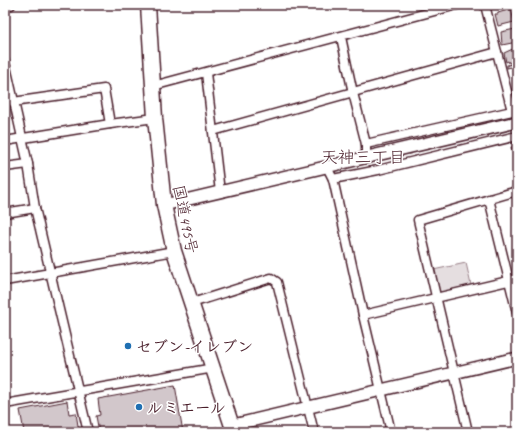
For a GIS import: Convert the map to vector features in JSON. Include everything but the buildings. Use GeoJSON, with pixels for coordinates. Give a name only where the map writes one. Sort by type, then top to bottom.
{"type":"FeatureCollection","features":[{"type":"Feature","properties":{"kind":"highway","name":"国道495号"},"geometry":{"type":"LineString","coordinates":[[148,5],[155,118],[164,206],[174,251],[234,428]]}},
{"type":"Feature","properties":{"kind":"street"},"geometry":{"type":"LineString","coordinates":[[5,6],[11,5]]}},
{"type":"Feature","properties":{"kind":"street"},"geometry":{"type":"LineString","coordinates":[[153,86],[457,5]]}},
{"type":"Feature","properties":{"kind":"street"},"geometry":{"type":"LineString","coordinates":[[366,144],[514,111],[496,52],[485,5]]}},
{"type":"Feature","properties":{"kind":"street"},"geometry":{"type":"LineString","coordinates":[[341,37],[352,92],[366,144],[366,158]]}},
{"type":"Feature","properties":{"kind":"street"},"geometry":{"type":"LineString","coordinates":[[213,131],[496,52]]}},
{"type":"Feature","properties":{"kind":"street"},"geometry":{"type":"LineString","coordinates":[[5,62],[28,164],[35,208],[88,432]]}},
{"type":"Feature","properties":{"kind":"street"},"geometry":{"type":"LineString","coordinates":[[206,73],[220,192]]}},
{"type":"Feature","properties":{"kind":"street"},"geometry":{"type":"LineString","coordinates":[[13,102],[104,89],[110,124]]}},
{"type":"Feature","properties":{"kind":"street"},"geometry":{"type":"LineString","coordinates":[[5,141],[155,118]]}},
{"type":"Feature","properties":{"kind":"street"},"geometry":{"type":"LineString","coordinates":[[164,206],[517,122]]}},
{"type":"Feature","properties":{"kind":"street"},"geometry":{"type":"LineString","coordinates":[[333,179],[378,170],[517,136]]}},
{"type":"Feature","properties":{"kind":"street"},"geometry":{"type":"LineString","coordinates":[[5,167],[28,164]]}},
{"type":"Feature","properties":{"kind":"street"},"geometry":{"type":"LineString","coordinates":[[328,167],[333,179],[391,432]]}},
{"type":"Feature","properties":{"kind":"street"},"geometry":{"type":"LineString","coordinates":[[468,432],[418,220],[517,191]]}},
{"type":"Feature","properties":{"kind":"street"},"geometry":{"type":"LineString","coordinates":[[489,199],[513,279],[517,313]]}},
{"type":"Feature","properties":{"kind":"street"},"geometry":{"type":"LineString","coordinates":[[5,213],[35,208]]}},
{"type":"Feature","properties":{"kind":"street"},"geometry":{"type":"LineString","coordinates":[[5,281],[174,251]]}},
{"type":"Feature","properties":{"kind":"street"},"geometry":{"type":"LineString","coordinates":[[192,303],[271,278],[277,282],[309,406],[314,432]]}},
{"type":"Feature","properties":{"kind":"street"},"geometry":{"type":"LineString","coordinates":[[363,315],[513,279]]}},
{"type":"Feature","properties":{"kind":"street"},"geometry":{"type":"LineString","coordinates":[[234,428],[309,406],[517,358]]}},
{"type":"Feature","properties":{"kind":"street"},"geometry":{"type":"LineString","coordinates":[[5,404],[214,368]]}},
{"type":"Feature","properties":{"kind":"shaded area"},"geometry":{"type":"Polygon","coordinates":[[[466,263],[471,285],[438,293],[433,270],[466,263]]]}},
{"type":"Feature","properties":{"kind":"place","name":"セブン-イレブン"},"geometry":{"type":"Point","coordinates":[128,346]}},
{"type":"Feature","properties":{"kind":"place","name":"ルミエール"},"geometry":{"type":"Point","coordinates":[139,407]}},
{"type":"Feature","properties":{"kind":"district","name":"天神三丁目"},"geometry":{"type":"Point","coordinates":[363,157]}}]}
